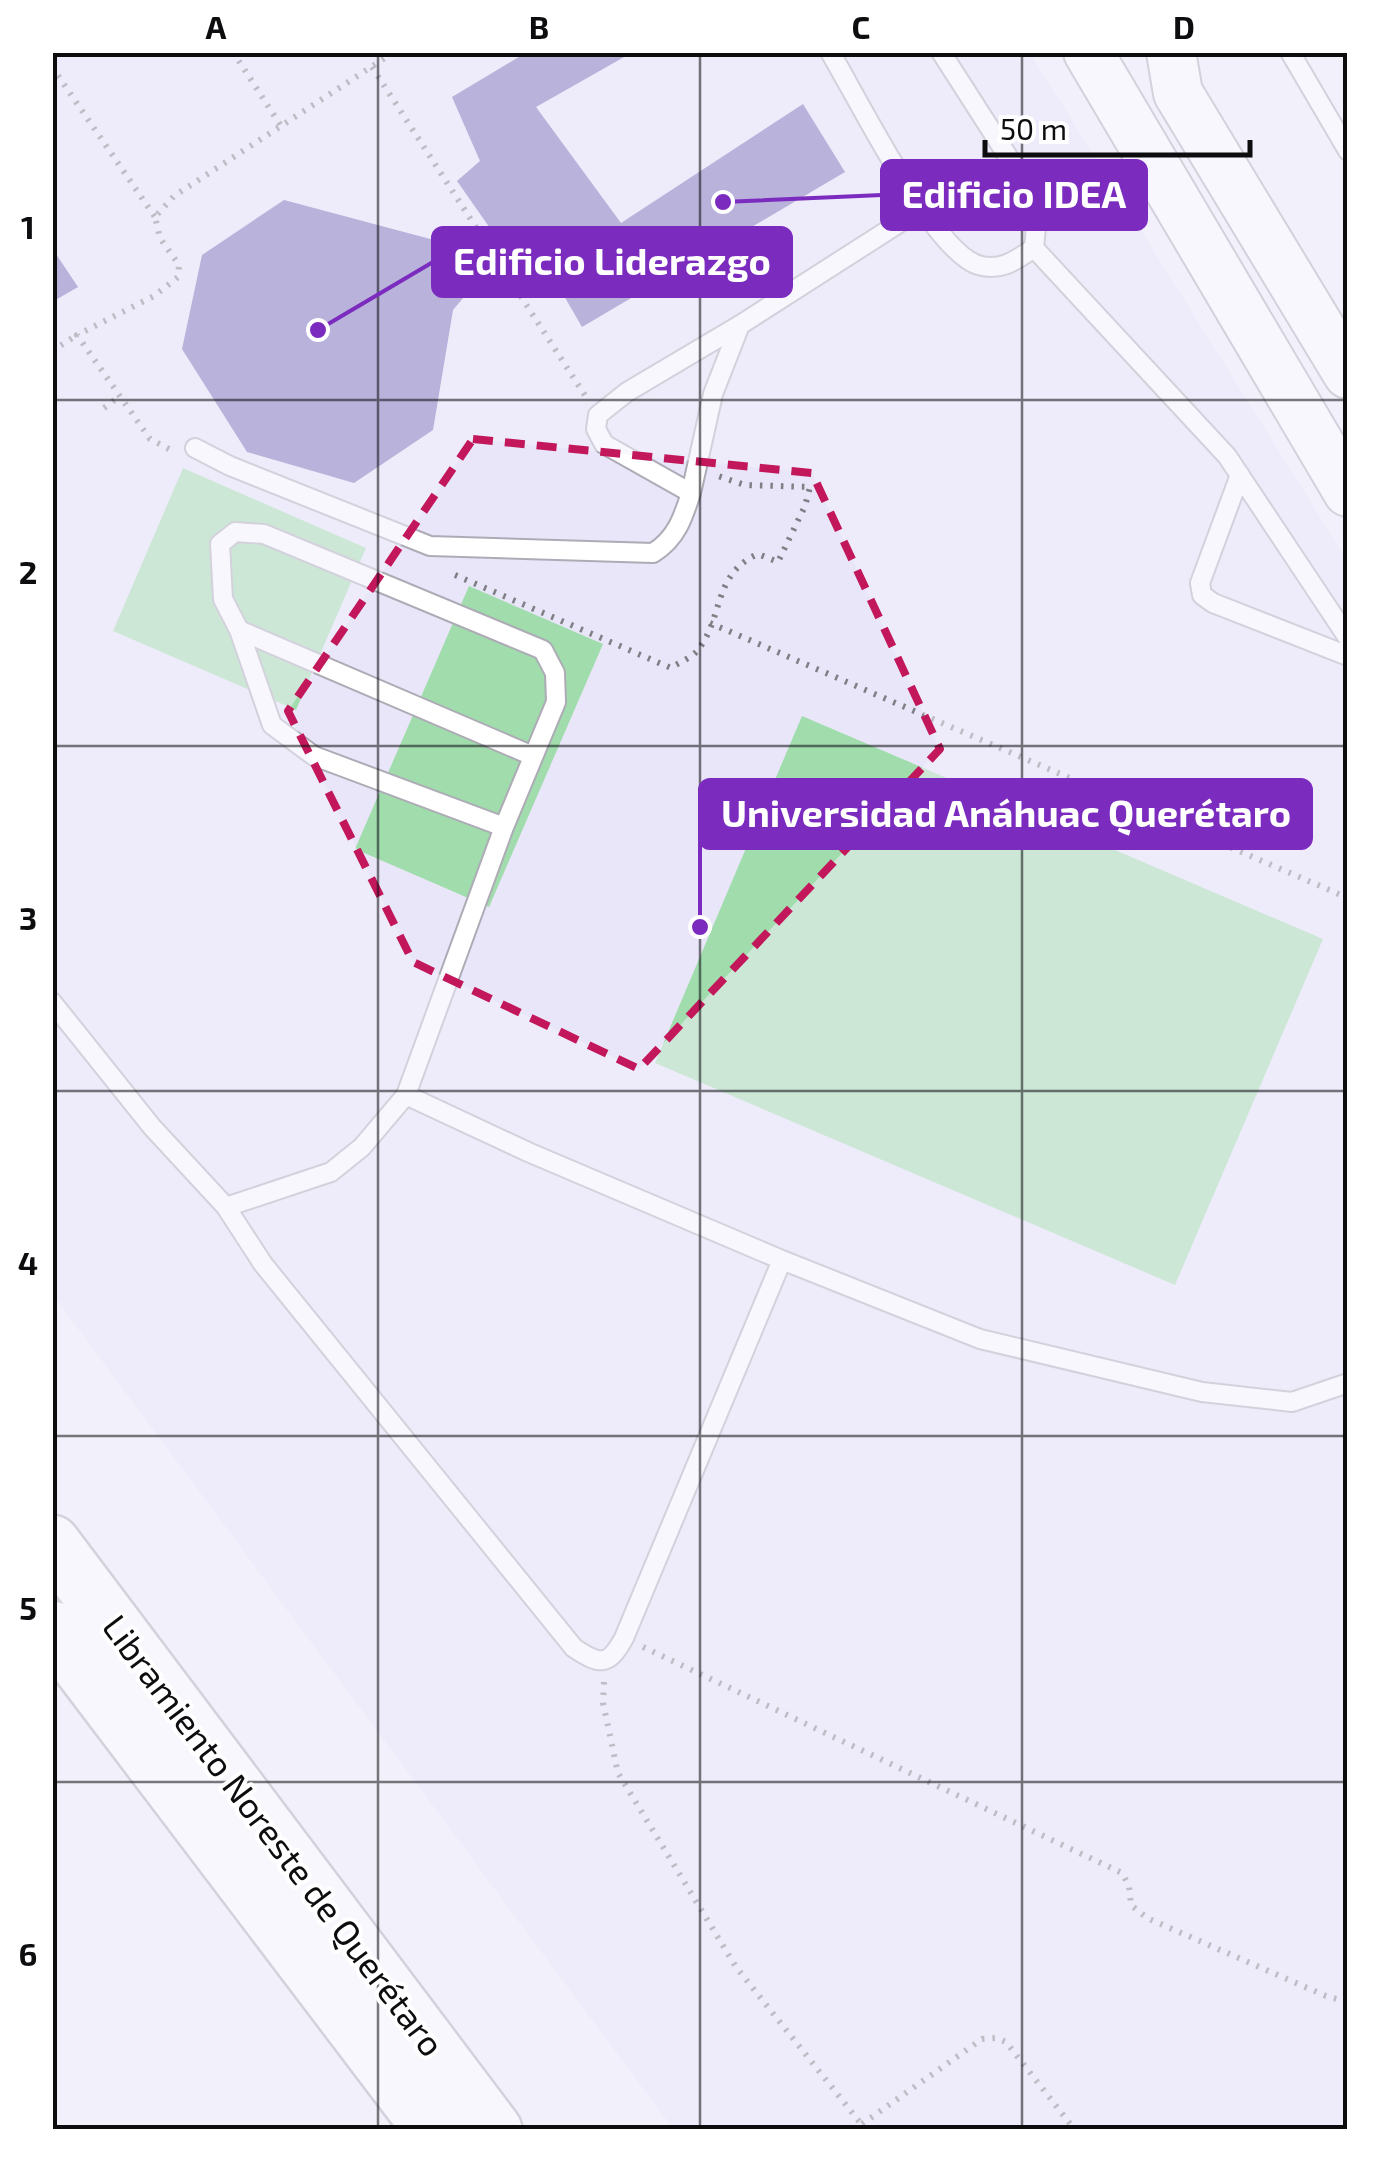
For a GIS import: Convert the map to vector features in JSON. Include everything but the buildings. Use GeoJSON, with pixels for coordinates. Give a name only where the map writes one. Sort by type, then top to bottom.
{"type":"FeatureCollection","features":[{"type":"Feature","properties":{"kind":"highway","name":"Libramiento Noreste de Querétaro"},"geometry":{"type":"LineString","coordinates":[[52,1543],[494,2130]]}},
{"type":"Feature","properties":{"kind":"highway","name":"Libramiento Noreste de Querétaro"},"geometry":{"type":"LineString","coordinates":[[52,1630],[432,2130]]}},
{"type":"Feature","properties":{"kind":"street"},"geometry":{"type":"LineString","coordinates":[[1088,52],[1348,492]]}},
{"type":"Feature","properties":{"kind":"street"},"geometry":{"type":"LineString","coordinates":[[1171,52],[1178,93],[1348,374]]}},
{"type":"Feature","properties":{"kind":"lane"},"geometry":{"type":"LineString","coordinates":[[830,52],[921,209],[964,259],[980,266],[1005,267],[1034,248]]}},
{"type":"Feature","properties":{"kind":"lane"},"geometry":{"type":"LineString","coordinates":[[941,52],[1032,194],[1034,248],[1227,456],[1348,638]]}},
{"type":"Feature","properties":{"kind":"lane"},"geometry":{"type":"LineString","coordinates":[[1290,52],[1348,151]]}},
{"type":"Feature","properties":{"kind":"lane"},"geometry":{"type":"LineString","coordinates":[[691,494],[604,444],[596,429],[598,415],[626,392],[740,325],[921,209]]}},
{"type":"Feature","properties":{"kind":"lane"},"geometry":{"type":"LineString","coordinates":[[188,452],[430,546],[654,553],[666,546],[682,522],[713,394],[740,325]]}},
{"type":"Feature","properties":{"kind":"lane"},"geometry":{"type":"LineString","coordinates":[[1240,475],[1200,584],[1202,595],[1213,603],[1348,656]]}},
{"type":"Feature","properties":{"kind":"lane"},"geometry":{"type":"LineString","coordinates":[[226,1207],[331,1172],[362,1148],[406,1095],[504,827],[556,702],[555,673],[543,650],[264,534],[235,532],[220,544],[223,599],[239,630],[272,726],[314,756],[504,827]]}},
{"type":"Feature","properties":{"kind":"lane"},"geometry":{"type":"LineString","coordinates":[[239,630],[533,756]]}},
{"type":"Feature","properties":{"kind":"lane"},"geometry":{"type":"LineString","coordinates":[[52,1002],[152,1127],[226,1207],[263,1264],[574,1648],[594,1662],[616,1654],[624,1638],[782,1260]]}},
{"type":"Feature","properties":{"kind":"lane"},"geometry":{"type":"LineString","coordinates":[[406,1095],[528,1152],[782,1260],[980,1339],[1202,1392],[1292,1402],[1348,1383]]}},
{"type":"Feature","properties":{"kind":"path"},"geometry":{"type":"LineString","coordinates":[[52,60],[64,52]]}},
{"type":"Feature","properties":{"kind":"path"},"geometry":{"type":"LineString","coordinates":[[233,52],[281,126]]}},
{"type":"Feature","properties":{"kind":"path"},"geometry":{"type":"LineString","coordinates":[[155,218],[174,196],[394,52]]}},
{"type":"Feature","properties":{"kind":"path"},"geometry":{"type":"LineString","coordinates":[[372,67],[598,415]]}},
{"type":"Feature","properties":{"kind":"path"},"geometry":{"type":"LineString","coordinates":[[52,68],[155,218],[160,238],[180,265],[178,278],[154,296],[52,351]]}},
{"type":"Feature","properties":{"kind":"path"},"geometry":{"type":"LineString","coordinates":[[77,335],[150,439],[188,452]]}},
{"type":"Feature","properties":{"kind":"path"},"geometry":{"type":"LineString","coordinates":[[104,408],[120,396]]}},
{"type":"Feature","properties":{"kind":"path"},"geometry":{"type":"LineString","coordinates":[[440,568],[670,668],[697,652],[722,589],[741,562],[758,554],[778,562],[810,488],[745,485],[696,468]]}},
{"type":"Feature","properties":{"kind":"path"},"geometry":{"type":"LineString","coordinates":[[710,622],[1348,898]]}},
{"type":"Feature","properties":{"kind":"path"},"geometry":{"type":"LineString","coordinates":[[624,1638],[1122,1873],[1132,1905],[1147,1918],[1348,2002]]}},
{"type":"Feature","properties":{"kind":"path"},"geometry":{"type":"LineString","coordinates":[[606,1660],[603,1703],[618,1774],[736,1967],[864,2127],[982,2039],[996,2038],[1006,2042],[1075,2130]]}},
{"type":"Feature","properties":{"kind":"highlighted area"},"geometry":{"type":"Polygon","coordinates":[[[473,439],[812,473],[940,749],[639,1069],[413,962],[288,711],[473,439]]]}},
{"type":"Feature","properties":{"kind":"shaded area"},"geometry":{"type":"Polygon","coordinates":[[[53,53],[1030,53],[1347,560],[1347,2129],[673,2129],[53,1295],[53,53]]]}},
{"type":"Feature","properties":{"kind":"green space"},"geometry":{"type":"Polygon","coordinates":[[[183,468],[366,548],[296,710],[113,631],[183,468]]]}},
{"type":"Feature","properties":{"kind":"green space"},"geometry":{"type":"Polygon","coordinates":[[[469,586],[603,644],[489,907],[355,849],[469,586]]]}},
{"type":"Feature","properties":{"kind":"green space"},"geometry":{"type":"Polygon","coordinates":[[[802,716],[1323,939],[1175,1285],[655,1063],[802,716]]]}},
{"type":"Feature","properties":{"kind":"place","name":"Edificio IDEA"},"geometry":{"type":"Point","coordinates":[723,202]}},
{"type":"Feature","properties":{"kind":"place","name":"Edificio Liderazgo"},"geometry":{"type":"Point","coordinates":[318,330]}},
{"type":"Feature","properties":{"kind":"place","name":"Universidad Anáhuac Querétaro"},"geometry":{"type":"Point","coordinates":[700,927]}}]}
